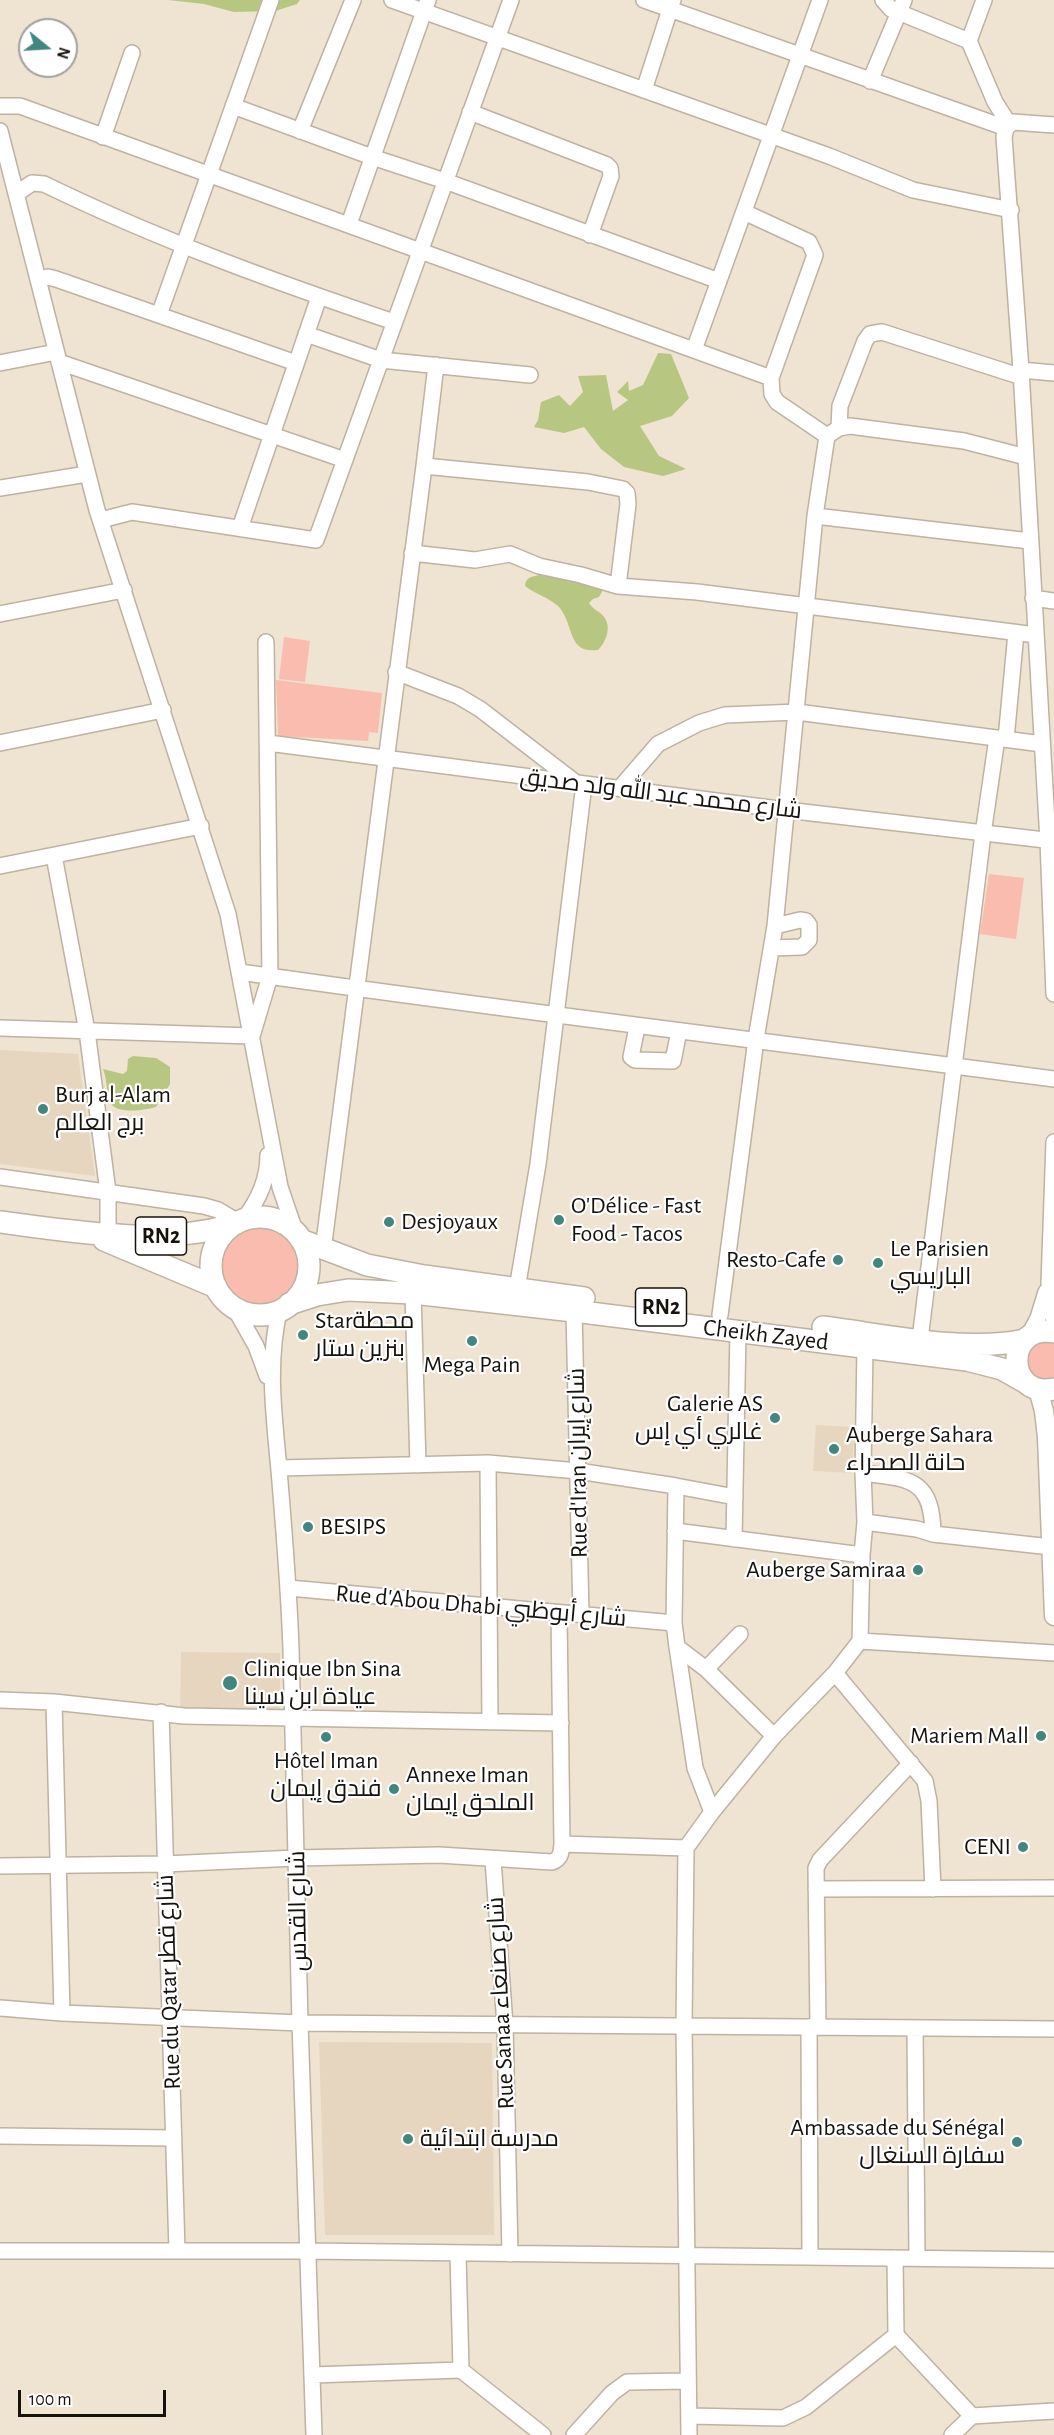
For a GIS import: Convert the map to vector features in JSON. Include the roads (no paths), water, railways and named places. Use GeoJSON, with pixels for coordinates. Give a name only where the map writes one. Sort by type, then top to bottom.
{"type":"FeatureCollection","features":[{"type":"Feature","properties":{"kind":"highway"},"geometry":{"type":"LineString","coordinates":[[267,1217],[283,1223],[298,1235],[308,1260],[308,1274],[299,1294],[284,1307],[270,1313],[251,1314],[234,1307],[216,1287],[211,1265],[213,1254],[217,1243],[238,1222],[267,1217]]}},
{"type":"Feature","properties":{"kind":"highway","name":"RN2"},"geometry":{"type":"LineString","coordinates":[[0,1221],[99,1234],[181,1236],[205,1233],[238,1222]]}},
{"type":"Feature","properties":{"kind":"highway","name":"RN2"},"geometry":{"type":"LineString","coordinates":[[99,1234],[216,1287]]}},
{"type":"Feature","properties":{"kind":"highway","name":"Cheikh Zayed"},"geometry":{"type":"LineString","coordinates":[[298,1235],[323,1250],[367,1265],[517,1289],[920,1339],[987,1345],[1026,1338],[1040,1332],[1054,1332]]}},
{"type":"Feature","properties":{"kind":"highway","name":"Cheikh Zayed"},"geometry":{"type":"LineString","coordinates":[[284,1307],[317,1295],[348,1290],[413,1293],[738,1331],[984,1364],[1002,1369],[1039,1386]]}},
{"type":"Feature","properties":{"kind":"highway"},"geometry":{"type":"LineString","coordinates":[[1026,1338],[1020,1346],[1016,1361],[1020,1376],[1039,1386]]}},
{"type":"Feature","properties":{"kind":"main road"},"geometry":{"type":"LineString","coordinates":[[1039,1386],[1047,1437],[1054,1616]]}},
{"type":"Feature","properties":{"kind":"main road"},"geometry":{"type":"LineString","coordinates":[[1047,1437],[1053,1409]]}},
{"type":"Feature","properties":{"kind":"street"},"geometry":{"type":"LineString","coordinates":[[159,315],[271,0]]}},
{"type":"Feature","properties":{"kind":"street"},"geometry":{"type":"LineString","coordinates":[[300,131],[353,0]]}},
{"type":"Feature","properties":{"kind":"street"},"geometry":{"type":"LineString","coordinates":[[392,0],[426,6],[497,38],[771,136],[913,190],[1011,210]]}},
{"type":"Feature","properties":{"kind":"street"},"geometry":{"type":"LineString","coordinates":[[101,520],[132,512],[316,540],[511,0]]}},
{"type":"Feature","properties":{"kind":"street"},"geometry":{"type":"LineString","coordinates":[[644,0],[672,5],[800,56],[1008,126]]}},
{"type":"Feature","properties":{"kind":"street"},"geometry":{"type":"LineString","coordinates":[[694,350],[820,0]]}},
{"type":"Feature","properties":{"kind":"street"},"geometry":{"type":"LineString","coordinates":[[883,0],[891,9],[902,6],[969,41],[995,102],[1008,126]]}},
{"type":"Feature","properties":{"kind":"street"},"geometry":{"type":"LineString","coordinates":[[969,41],[984,0]]}},
{"type":"Feature","properties":{"kind":"street"},"geometry":{"type":"LineString","coordinates":[[644,90],[672,5]]}},
{"type":"Feature","properties":{"kind":"street"},"geometry":{"type":"LineString","coordinates":[[349,224],[426,6]]}},
{"type":"Feature","properties":{"kind":"street"},"geometry":{"type":"LineString","coordinates":[[870,81],[902,6]]}},
{"type":"Feature","properties":{"kind":"street"},"geometry":{"type":"LineString","coordinates":[[103,137],[132,53]]}},
{"type":"Feature","properties":{"kind":"street"},"geometry":{"type":"LineString","coordinates":[[0,106],[20,106],[771,378]]}},
{"type":"Feature","properties":{"kind":"street"},"geometry":{"type":"LineString","coordinates":[[232,106],[719,281]]}},
{"type":"Feature","properties":{"kind":"street"},"geometry":{"type":"LineString","coordinates":[[470,112],[610,168],[611,176],[590,235]]}},
{"type":"Feature","properties":{"kind":"street"},"geometry":{"type":"LineString","coordinates":[[1054,125],[1018,121],[1008,126],[1004,137],[1022,373],[1042,744],[1051,841],[1054,994]]}},
{"type":"Feature","properties":{"kind":"street"},"geometry":{"type":"LineString","coordinates":[[0,131],[87,474],[228,914],[280,1187],[298,1235]]}},
{"type":"Feature","properties":{"kind":"street"},"geometry":{"type":"LineString","coordinates":[[16,194],[32,183],[44,184],[183,246],[319,297],[394,322]]}},
{"type":"Feature","properties":{"kind":"street"},"geometry":{"type":"LineString","coordinates":[[744,212],[809,242],[815,255],[771,378],[772,394],[777,402],[833,432],[850,426],[964,441],[1026,457]]}},
{"type":"Feature","properties":{"kind":"street"},"geometry":{"type":"LineString","coordinates":[[38,280],[48,277],[56,279],[296,363]]}},
{"type":"Feature","properties":{"kind":"street"},"geometry":{"type":"LineString","coordinates":[[240,528],[319,297]]}},
{"type":"Feature","properties":{"kind":"street"},"geometry":{"type":"LineString","coordinates":[[720,1315],[756,1039],[775,926],[808,607],[815,516],[840,406],[865,341],[870,334],[882,332],[1022,373],[1054,373]]}},
{"type":"Feature","properties":{"kind":"street"},"geometry":{"type":"LineString","coordinates":[[306,334],[381,360],[530,375]]}},
{"type":"Feature","properties":{"kind":"street"},"geometry":{"type":"LineString","coordinates":[[0,363],[58,357],[345,460]]}},
{"type":"Feature","properties":{"kind":"street"},"geometry":{"type":"LineString","coordinates":[[323,1250],[435,365]]}},
{"type":"Feature","properties":{"kind":"street"},"geometry":{"type":"LineString","coordinates":[[424,466],[588,482],[623,489],[627,493],[628,504],[618,586]]}},
{"type":"Feature","properties":{"kind":"street"},"geometry":{"type":"LineString","coordinates":[[0,488],[87,474]]}},
{"type":"Feature","properties":{"kind":"street"},"geometry":{"type":"LineString","coordinates":[[815,516],[1030,541]]}},
{"type":"Feature","properties":{"kind":"street"},"geometry":{"type":"LineString","coordinates":[[412,553],[475,560],[510,554],[538,566],[581,574],[618,586],[697,592],[1036,635]]}},
{"type":"Feature","properties":{"kind":"street"},"geometry":{"type":"LineString","coordinates":[[0,614],[124,590]]}},
{"type":"Feature","properties":{"kind":"street"},"geometry":{"type":"LineString","coordinates":[[1033,598],[1054,601]]}},
{"type":"Feature","properties":{"kind":"street"},"geometry":{"type":"LineString","coordinates":[[920,1339],[983,834],[1001,739],[1016,633]]}},
{"type":"Feature","properties":{"kind":"street"},"geometry":{"type":"LineString","coordinates":[[252,1036],[270,976],[266,642]]}},
{"type":"Feature","properties":{"kind":"street"},"geometry":{"type":"LineString","coordinates":[[396,672],[458,696],[480,709],[580,783],[558,1014],[538,1164],[517,1289]]}},
{"type":"Feature","properties":{"kind":"street"},"geometry":{"type":"LineString","coordinates":[[0,743],[163,710]]}},
{"type":"Feature","properties":{"kind":"street"},"geometry":{"type":"LineString","coordinates":[[620,789],[658,744],[699,723],[725,715],[797,712],[1042,744]]}},
{"type":"Feature","properties":{"kind":"street","name":"شارع محمد عبد الله ولد صديق"},"geometry":{"type":"LineString","coordinates":[[268,743],[786,810],[1051,841]]}},
{"type":"Feature","properties":{"kind":"street"},"geometry":{"type":"LineString","coordinates":[[0,866],[201,826]]}},
{"type":"Feature","properties":{"kind":"street"},"geometry":{"type":"LineString","coordinates":[[54,856],[87,1031],[108,1192],[99,1234]]}},
{"type":"Feature","properties":{"kind":"street"},"geometry":{"type":"LineString","coordinates":[[772,948],[802,947],[809,940],[809,926],[806,921],[800,920],[775,926]]}},
{"type":"Feature","properties":{"kind":"street"},"geometry":{"type":"LineString","coordinates":[[240,972],[558,1014],[637,1027],[756,1039],[1054,1079]]}},
{"type":"Feature","properties":{"kind":"street"},"geometry":{"type":"LineString","coordinates":[[637,1027],[632,1057],[635,1060],[673,1061],[679,1031]]}},
{"type":"Feature","properties":{"kind":"street"},"geometry":{"type":"LineString","coordinates":[[0,1028],[252,1036]]}},
{"type":"Feature","properties":{"kind":"street"},"geometry":{"type":"LineString","coordinates":[[0,1177],[204,1206],[218,1210],[238,1222],[253,1208],[263,1189],[268,1166],[269,1128]]}},
{"type":"Feature","properties":{"kind":"street"},"geometry":{"type":"LineString","coordinates":[[1054,1142],[1048,1284],[1054,1323]]}},
{"type":"Feature","properties":{"kind":"street"},"geometry":{"type":"LineString","coordinates":[[1026,1338],[1038,1318],[1048,1284]]}},
{"type":"Feature","properties":{"kind":"street"},"geometry":{"type":"LineString","coordinates":[[413,1293],[418,1465]]}},
{"type":"Feature","properties":{"kind":"street"},"geometry":{"type":"LineString","coordinates":[[234,1307],[256,1346],[271,1387]]}},
{"type":"Feature","properties":{"kind":"street"},"geometry":{"type":"LineString","coordinates":[[271,1387],[272,1348],[284,1307]]}},
{"type":"Feature","properties":{"kind":"street","name":"Rue d'Iran شارع إيران"},"geometry":{"type":"LineString","coordinates":[[574,1311],[581,1615]]}},
{"type":"Feature","properties":{"kind":"street"},"geometry":{"type":"LineString","coordinates":[[734,1539],[738,1331]]}},
{"type":"Feature","properties":{"kind":"street"},"geometry":{"type":"LineString","coordinates":[[689,2435],[684,2026],[686,1848],[774,1736],[835,1673],[860,1641],[865,1522],[863,1473],[865,1347]]}},
{"type":"Feature","properties":{"kind":"street","name":"شارع القدس"},"geometry":{"type":"LineString","coordinates":[[271,1387],[289,1588],[300,2023],[314,2435]]}},
{"type":"Feature","properties":{"kind":"street"},"geometry":{"type":"LineString","coordinates":[[488,1464],[490,1722]]}},
{"type":"Feature","properties":{"kind":"street"},"geometry":{"type":"LineString","coordinates":[[279,1468],[488,1464],[578,1471],[735,1497]]}},
{"type":"Feature","properties":{"kind":"street"},"geometry":{"type":"LineString","coordinates":[[863,1473],[898,1478],[922,1488],[933,1519],[933,1534]]}},
{"type":"Feature","properties":{"kind":"street"},"geometry":{"type":"LineString","coordinates":[[676,1486],[674,1623],[676,1647],[695,1768],[712,1812]]}},
{"type":"Feature","properties":{"kind":"street"},"geometry":{"type":"LineString","coordinates":[[865,1522],[917,1529],[933,1534],[1052,1539]]}},
{"type":"Feature","properties":{"kind":"street"},"geometry":{"type":"LineString","coordinates":[[675,1531],[862,1555]]}},
{"type":"Feature","properties":{"kind":"street","name":"Rue d'Abou Dhabi شارع أبوظبي"},"geometry":{"type":"LineString","coordinates":[[289,1588],[674,1623]]}},
{"type":"Feature","properties":{"kind":"street"},"geometry":{"type":"LineString","coordinates":[[0,1866],[165,1864],[439,1855],[552,1863],[557,1861],[561,1856],[562,1844],[559,1613]]}},
{"type":"Feature","properties":{"kind":"street"},"geometry":{"type":"LineString","coordinates":[[706,1669],[740,1634]]}},
{"type":"Feature","properties":{"kind":"street"},"geometry":{"type":"LineString","coordinates":[[860,1641],[1054,1653]]}},
{"type":"Feature","properties":{"kind":"street"},"geometry":{"type":"LineString","coordinates":[[676,1647],[706,1669],[774,1736]]}},
{"type":"Feature","properties":{"kind":"street"},"geometry":{"type":"LineString","coordinates":[[835,1673],[925,1781],[929,1801],[933,1889]]}},
{"type":"Feature","properties":{"kind":"street"},"geometry":{"type":"LineString","coordinates":[[0,1700],[54,1702],[184,1716],[561,1723]]}},
{"type":"Feature","properties":{"kind":"street"},"geometry":{"type":"LineString","coordinates":[[54,1702],[62,2013]]}},
{"type":"Feature","properties":{"kind":"street","name":"Rue du Qatar شارع قطر"},"geometry":{"type":"LineString","coordinates":[[161,1712],[177,2251]]}},
{"type":"Feature","properties":{"kind":"street"},"geometry":{"type":"LineString","coordinates":[[810,2257],[816,1868],[820,1860],[911,1763]]}},
{"type":"Feature","properties":{"kind":"street"},"geometry":{"type":"LineString","coordinates":[[562,1844],[686,1848]]}},
{"type":"Feature","properties":{"kind":"street","name":"Rue Sanaa شارع صنعاء"},"geometry":{"type":"LineString","coordinates":[[493,1860],[505,2025],[510,2254]]}},
{"type":"Feature","properties":{"kind":"street"},"geometry":{"type":"LineString","coordinates":[[816,1889],[1054,1888]]}},
{"type":"Feature","properties":{"kind":"street"},"geometry":{"type":"LineString","coordinates":[[0,2008],[62,2013],[300,2023],[1054,2030]]}},
{"type":"Feature","properties":{"kind":"street"},"geometry":{"type":"LineString","coordinates":[[915,2028],[917,2258]]}},
{"type":"Feature","properties":{"kind":"street"},"geometry":{"type":"LineString","coordinates":[[0,2136],[174,2138]]}},
{"type":"Feature","properties":{"kind":"street"},"geometry":{"type":"LineString","coordinates":[[0,2252],[308,2251],[1054,2260]]}},
{"type":"Feature","properties":{"kind":"street"},"geometry":{"type":"LineString","coordinates":[[458,2254],[462,2370]]}},
{"type":"Feature","properties":{"kind":"street"},"geometry":{"type":"LineString","coordinates":[[895,2258],[896,2335],[972,2416]]}},
{"type":"Feature","properties":{"kind":"street"},"geometry":{"type":"LineString","coordinates":[[689,2416],[772,2419],[794,2414],[806,2408],[896,2335]]}},
{"type":"Feature","properties":{"kind":"street"},"geometry":{"type":"LineString","coordinates":[[312,2375],[462,2370],[543,2435]]}},
{"type":"Feature","properties":{"kind":"street"},"geometry":{"type":"LineString","coordinates":[[574,2435],[612,2393],[627,2382],[688,2381]]}},
{"type":"Feature","properties":{"kind":"street"},"geometry":{"type":"LineString","coordinates":[[952,2435],[972,2416],[1054,2411]]}},
{"type":"Feature","properties":{"kind":"place","name":"Burj al-Alam برج العالم"},"geometry":{"type":"Point","coordinates":[43,1109]}},
{"type":"Feature","properties":{"kind":"place","name":"O'Délice - Fast Food - Tacos"},"geometry":{"type":"Point","coordinates":[559,1220]}},
{"type":"Feature","properties":{"kind":"place","name":"Desjoyaux"},"geometry":{"type":"Point","coordinates":[389,1222]}},
{"type":"Feature","properties":{"kind":"place","name":"Resto-Cafe"},"geometry":{"type":"Point","coordinates":[838,1260]}},
{"type":"Feature","properties":{"kind":"place","name":"Le Parisien الباريسي"},"geometry":{"type":"Point","coordinates":[878,1263]}},
{"type":"Feature","properties":{"kind":"place","name":"Starمحطة بنزين ستار"},"geometry":{"type":"Point","coordinates":[303,1335]}},
{"type":"Feature","properties":{"kind":"place","name":"Mega Pain"},"geometry":{"type":"Point","coordinates":[472,1341]}},
{"type":"Feature","properties":{"kind":"place","name":"Galerie AS غالري أي إس"},"geometry":{"type":"Point","coordinates":[775,1418]}},
{"type":"Feature","properties":{"kind":"place","name":"Auberge Sahara حانة الصحراء"},"geometry":{"type":"Point","coordinates":[834,1449]}},
{"type":"Feature","properties":{"kind":"place","name":"BESIPS"},"geometry":{"type":"Point","coordinates":[308,1527]}},
{"type":"Feature","properties":{"kind":"place","name":"Auberge Samiraa"},"geometry":{"type":"Point","coordinates":[918,1570]}},
{"type":"Feature","properties":{"kind":"place","name":"Clinique Ibn Sina عيادة ابن سينا"},"geometry":{"type":"Point","coordinates":[230,1683]}},
{"type":"Feature","properties":{"kind":"place","name":"Mariem Mall"},"geometry":{"type":"Point","coordinates":[1041,1736]}},
{"type":"Feature","properties":{"kind":"place","name":"Hôtel Iman فندق إيمان"},"geometry":{"type":"Point","coordinates":[326,1737]}},
{"type":"Feature","properties":{"kind":"place","name":"Annexe Iman الملحق إيمان"},"geometry":{"type":"Point","coordinates":[394,1789]}},
{"type":"Feature","properties":{"kind":"place","name":"CENI"},"geometry":{"type":"Point","coordinates":[1023,1847]}},
{"type":"Feature","properties":{"kind":"place","name":"مدرسة ابتدائية"},"geometry":{"type":"Point","coordinates":[408,2139]}},
{"type":"Feature","properties":{"kind":"place","name":"Ambassade du Sénégal سفارة السنغال"},"geometry":{"type":"Point","coordinates":[1017,2142]}}]}
